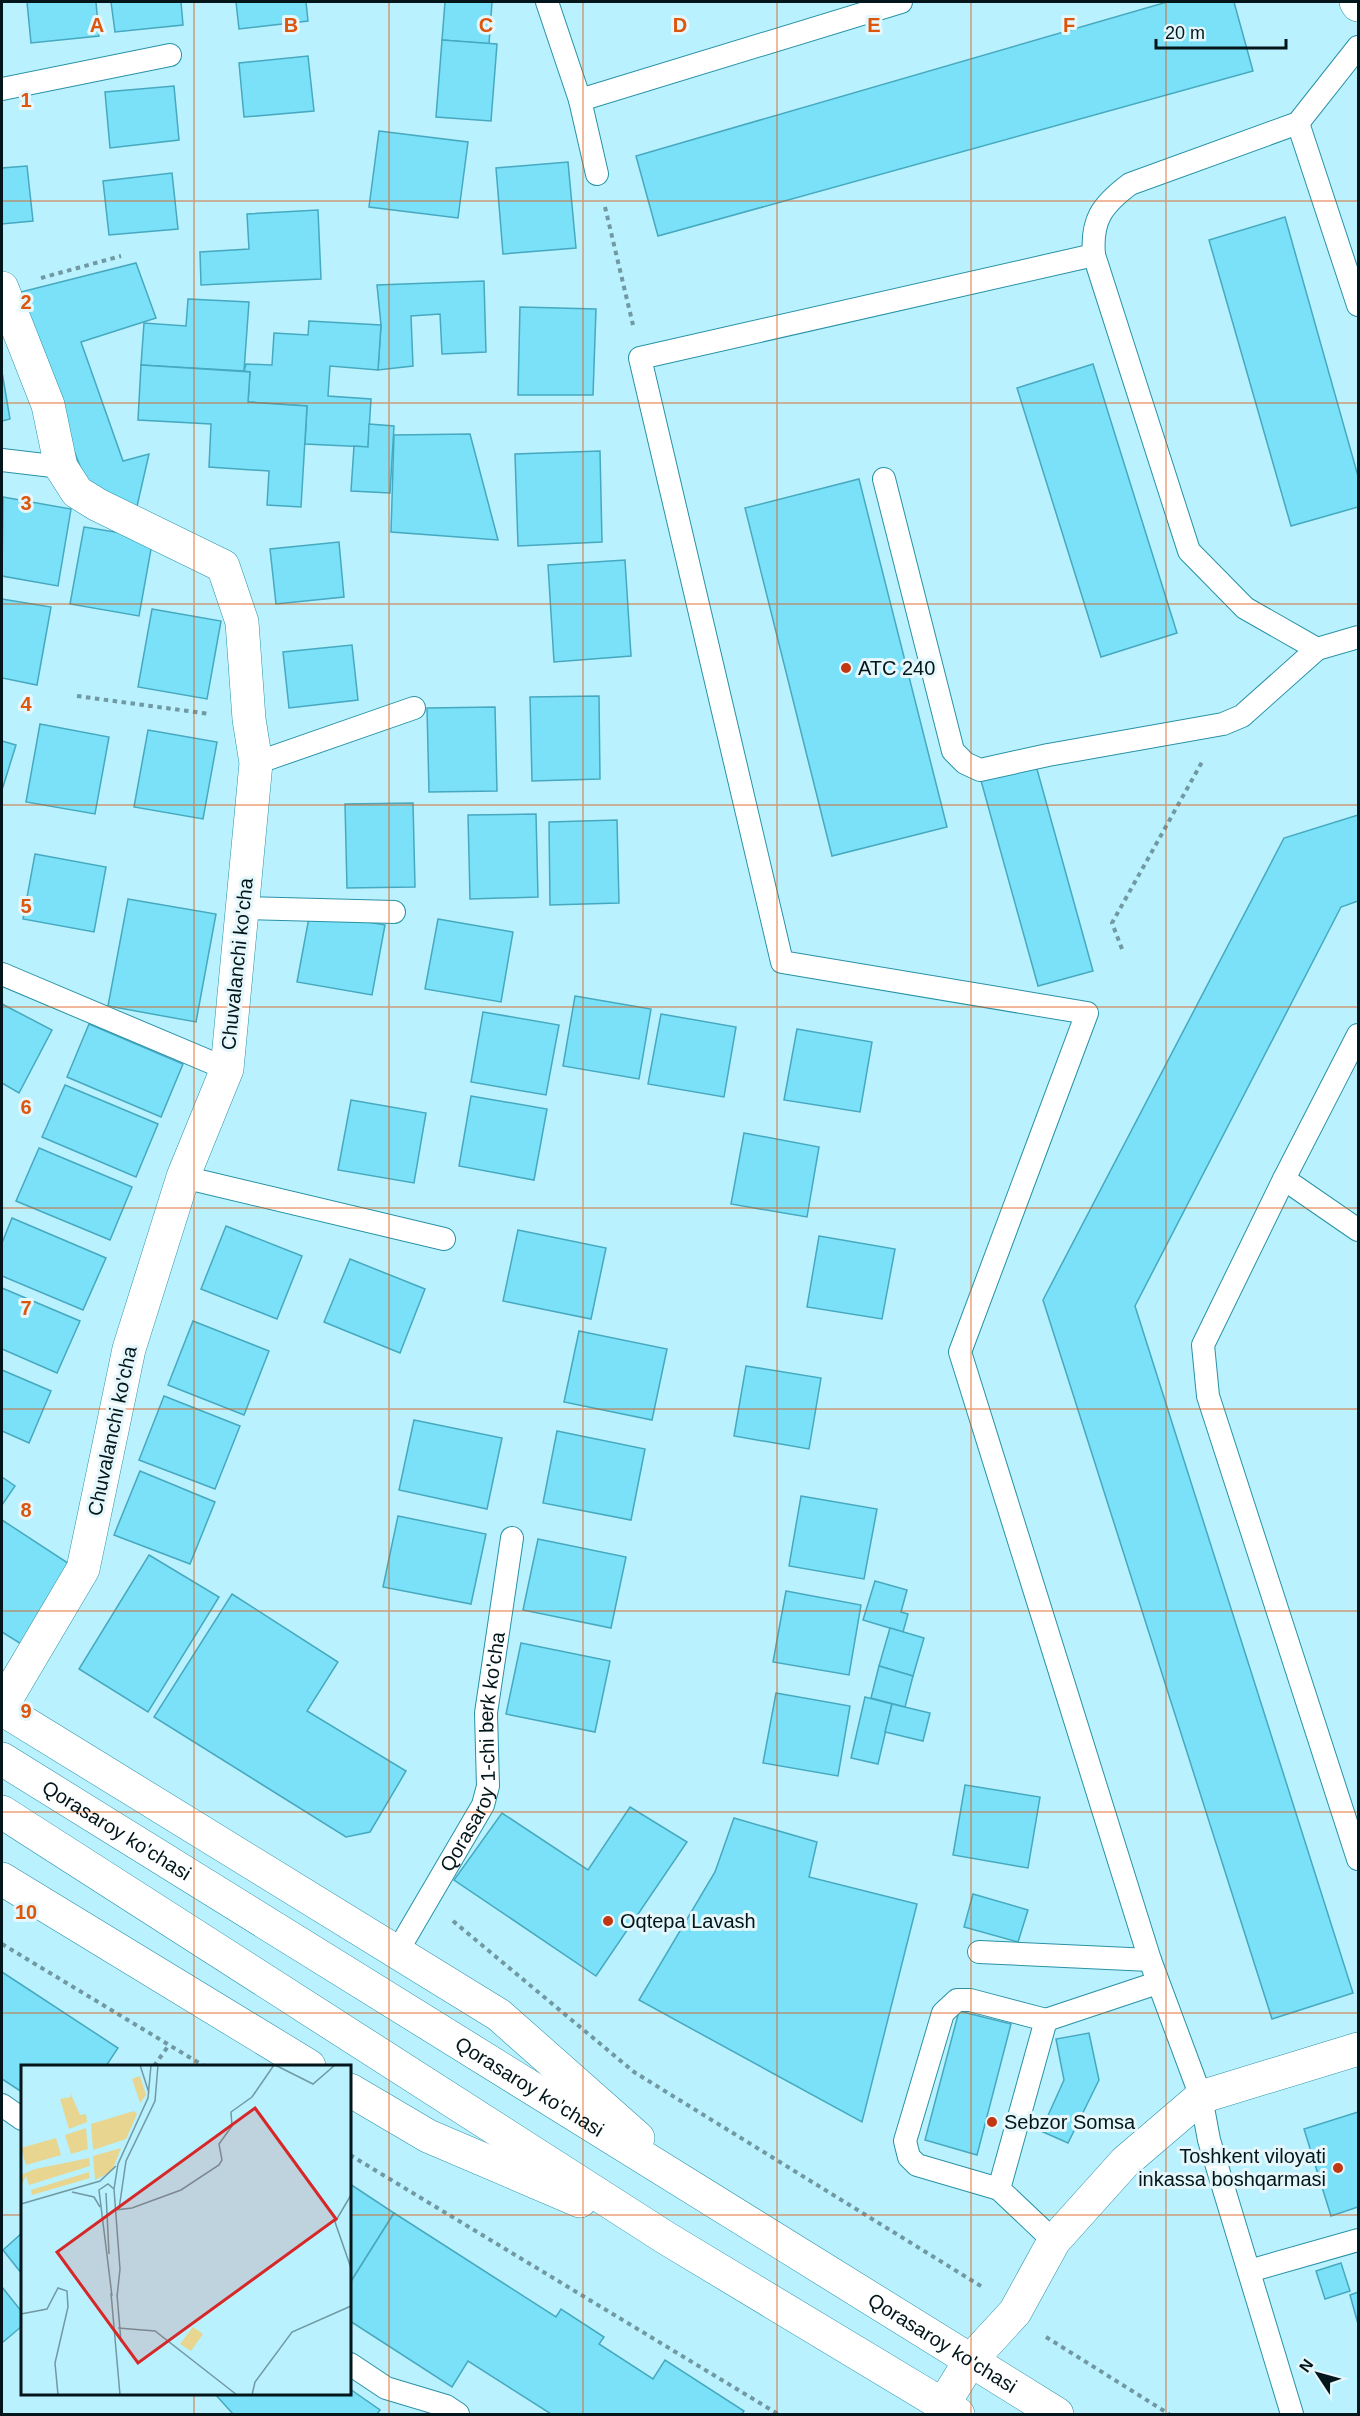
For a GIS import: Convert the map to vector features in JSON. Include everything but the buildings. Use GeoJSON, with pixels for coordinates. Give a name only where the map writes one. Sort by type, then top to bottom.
{"type":"FeatureCollection","features":[{"type":"Feature","properties":{"kind":"main road","name":"Chuvalanchi ko'cha"},"geometry":{"type":"LineString","coordinates":[[2,288],[48,405],[61,467],[77,492],[98,506],[223,566],[242,622],[249,719],[256,763],[227,1069],[183,1177],[129,1348],[83,1569],[12,1665],[2,1708]]}},
{"type":"Feature","properties":{"kind":"main road"},"geometry":{"type":"LineString","coordinates":[[2,1708],[499,2015],[706,2199]]}},
{"type":"Feature","properties":{"kind":"main road","name":"Qorasaroy ko'chasi"},"geometry":{"type":"LineString","coordinates":[[2,1759],[706,2199],[1057,2415]]}},
{"type":"Feature","properties":{"kind":"main road"},"geometry":{"type":"LineString","coordinates":[[2,1812],[666,2238],[950,2410],[970,2361],[1015,2312],[1054,2241],[1125,2162],[1201,2097],[1359,2049]]}},
{"type":"Feature","properties":{"kind":"main road"},"geometry":{"type":"LineString","coordinates":[[2,1879],[306,2065]]}},
{"type":"Feature","properties":{"kind":"main road"},"geometry":{"type":"LineString","coordinates":[[351,2091],[428,2136],[666,2238]]}},
{"type":"Feature","properties":{"kind":"lane"},"geometry":{"type":"LineString","coordinates":[[546,2],[580,100],[597,174]]}},
{"type":"Feature","properties":{"kind":"lane"},"geometry":{"type":"LineString","coordinates":[[580,100],[901,2]]}},
{"type":"Feature","properties":{"kind":"lane"},"geometry":{"type":"LineString","coordinates":[[1317,649],[1245,608],[1190,551],[1094,255],[1092,234],[1100,213],[1112,197],[1130,184],[1298,123],[1359,47]]}},
{"type":"Feature","properties":{"kind":"lane"},"geometry":{"type":"LineString","coordinates":[[2,89],[170,55]]}},
{"type":"Feature","properties":{"kind":"lane"},"geometry":{"type":"LineString","coordinates":[[1298,123],[1359,305]]}},
{"type":"Feature","properties":{"kind":"lane"},"geometry":{"type":"LineString","coordinates":[[1094,255],[640,358],[782,962],[1087,1013],[960,1352],[1157,1983],[1201,2097],[1209,2140],[1292,2415]]}},
{"type":"Feature","properties":{"kind":"lane"},"geometry":{"type":"LineString","coordinates":[[2,460],[61,467]]}},
{"type":"Feature","properties":{"kind":"lane"},"geometry":{"type":"LineString","coordinates":[[884,478],[953,751],[964,763],[980,770],[1048,755],[1223,724],[1242,716],[1317,649],[1359,637]]}},
{"type":"Feature","properties":{"kind":"lane"},"geometry":{"type":"LineString","coordinates":[[256,763],[414,708]]}},
{"type":"Feature","properties":{"kind":"lane"},"geometry":{"type":"LineString","coordinates":[[243,908],[394,912]]}},
{"type":"Feature","properties":{"kind":"lane"},"geometry":{"type":"LineString","coordinates":[[2,974],[227,1069]]}},
{"type":"Feature","properties":{"kind":"lane"},"geometry":{"type":"LineString","coordinates":[[1359,1035],[1284,1179],[1203,1344],[1208,1396],[1359,1858]]}},
{"type":"Feature","properties":{"kind":"lane"},"geometry":{"type":"LineString","coordinates":[[183,1177],[444,1239]]}},
{"type":"Feature","properties":{"kind":"lane"},"geometry":{"type":"LineString","coordinates":[[1284,1179],[1359,1230]]}},
{"type":"Feature","properties":{"kind":"lane","name":"Qorasaroy 1-chi berk ko'cha"},"geometry":{"type":"LineString","coordinates":[[397,1952],[483,1804],[488,1786],[486,1713],[512,1538]]}},
{"type":"Feature","properties":{"kind":"lane"},"geometry":{"type":"LineString","coordinates":[[979,1952],[1150,1960]]}},
{"type":"Feature","properties":{"kind":"lane"},"geometry":{"type":"LineString","coordinates":[[1054,2241],[999,2189],[916,2165],[909,2157],[905,2141],[943,2013],[957,2000],[970,2000],[1046,2020],[1157,1983]]}},
{"type":"Feature","properties":{"kind":"lane"},"geometry":{"type":"LineString","coordinates":[[999,2189],[1046,2020]]}},
{"type":"Feature","properties":{"kind":"lane"},"geometry":{"type":"LineString","coordinates":[[2,2104],[21,2118]]}},
{"type":"Feature","properties":{"kind":"lane"},"geometry":{"type":"LineString","coordinates":[[1249,2271],[1359,2240]]}},
{"type":"Feature","properties":{"kind":"lane"},"geometry":{"type":"LineString","coordinates":[[351,2365],[386,2388],[446,2406],[458,2415]]}},
{"type":"Feature","properties":{"kind":"path"},"geometry":{"type":"LineString","coordinates":[[597,174],[640,358]]}},
{"type":"Feature","properties":{"kind":"path"},"geometry":{"type":"LineString","coordinates":[[2,288],[121,256]]}},
{"type":"Feature","properties":{"kind":"path"},"geometry":{"type":"LineString","coordinates":[[77,696],[249,719]]}},
{"type":"Feature","properties":{"kind":"path"},"geometry":{"type":"LineString","coordinates":[[1122,949],[1112,923],[1223,724]]}},
{"type":"Feature","properties":{"kind":"path"},"geometry":{"type":"LineString","coordinates":[[427,1900],[634,2072],[996,2296],[1032,2329],[1169,2415]]}},
{"type":"Feature","properties":{"kind":"path"},"geometry":{"type":"LineString","coordinates":[[2,1944],[201,2065]]}},
{"type":"Feature","properties":{"kind":"path"},"geometry":{"type":"LineString","coordinates":[[155,2065],[168,2045]]}},
{"type":"Feature","properties":{"kind":"path"},"geometry":{"type":"LineString","coordinates":[[351,2156],[778,2415]]}},
{"type":"Feature","properties":{"kind":"place","name":"АТС 240"},"geometry":{"type":"Point","coordinates":[846,668]}},
{"type":"Feature","properties":{"kind":"place","name":"Oqtepa Lavash"},"geometry":{"type":"Point","coordinates":[608,1921]}},
{"type":"Feature","properties":{"kind":"place","name":"Sebzor Somsa"},"geometry":{"type":"Point","coordinates":[992,2122]}},
{"type":"Feature","properties":{"kind":"place","name":"Toshkent viloyati inkassa boshqarmasi"},"geometry":{"type":"Point","coordinates":[1338,2168]}}]}
